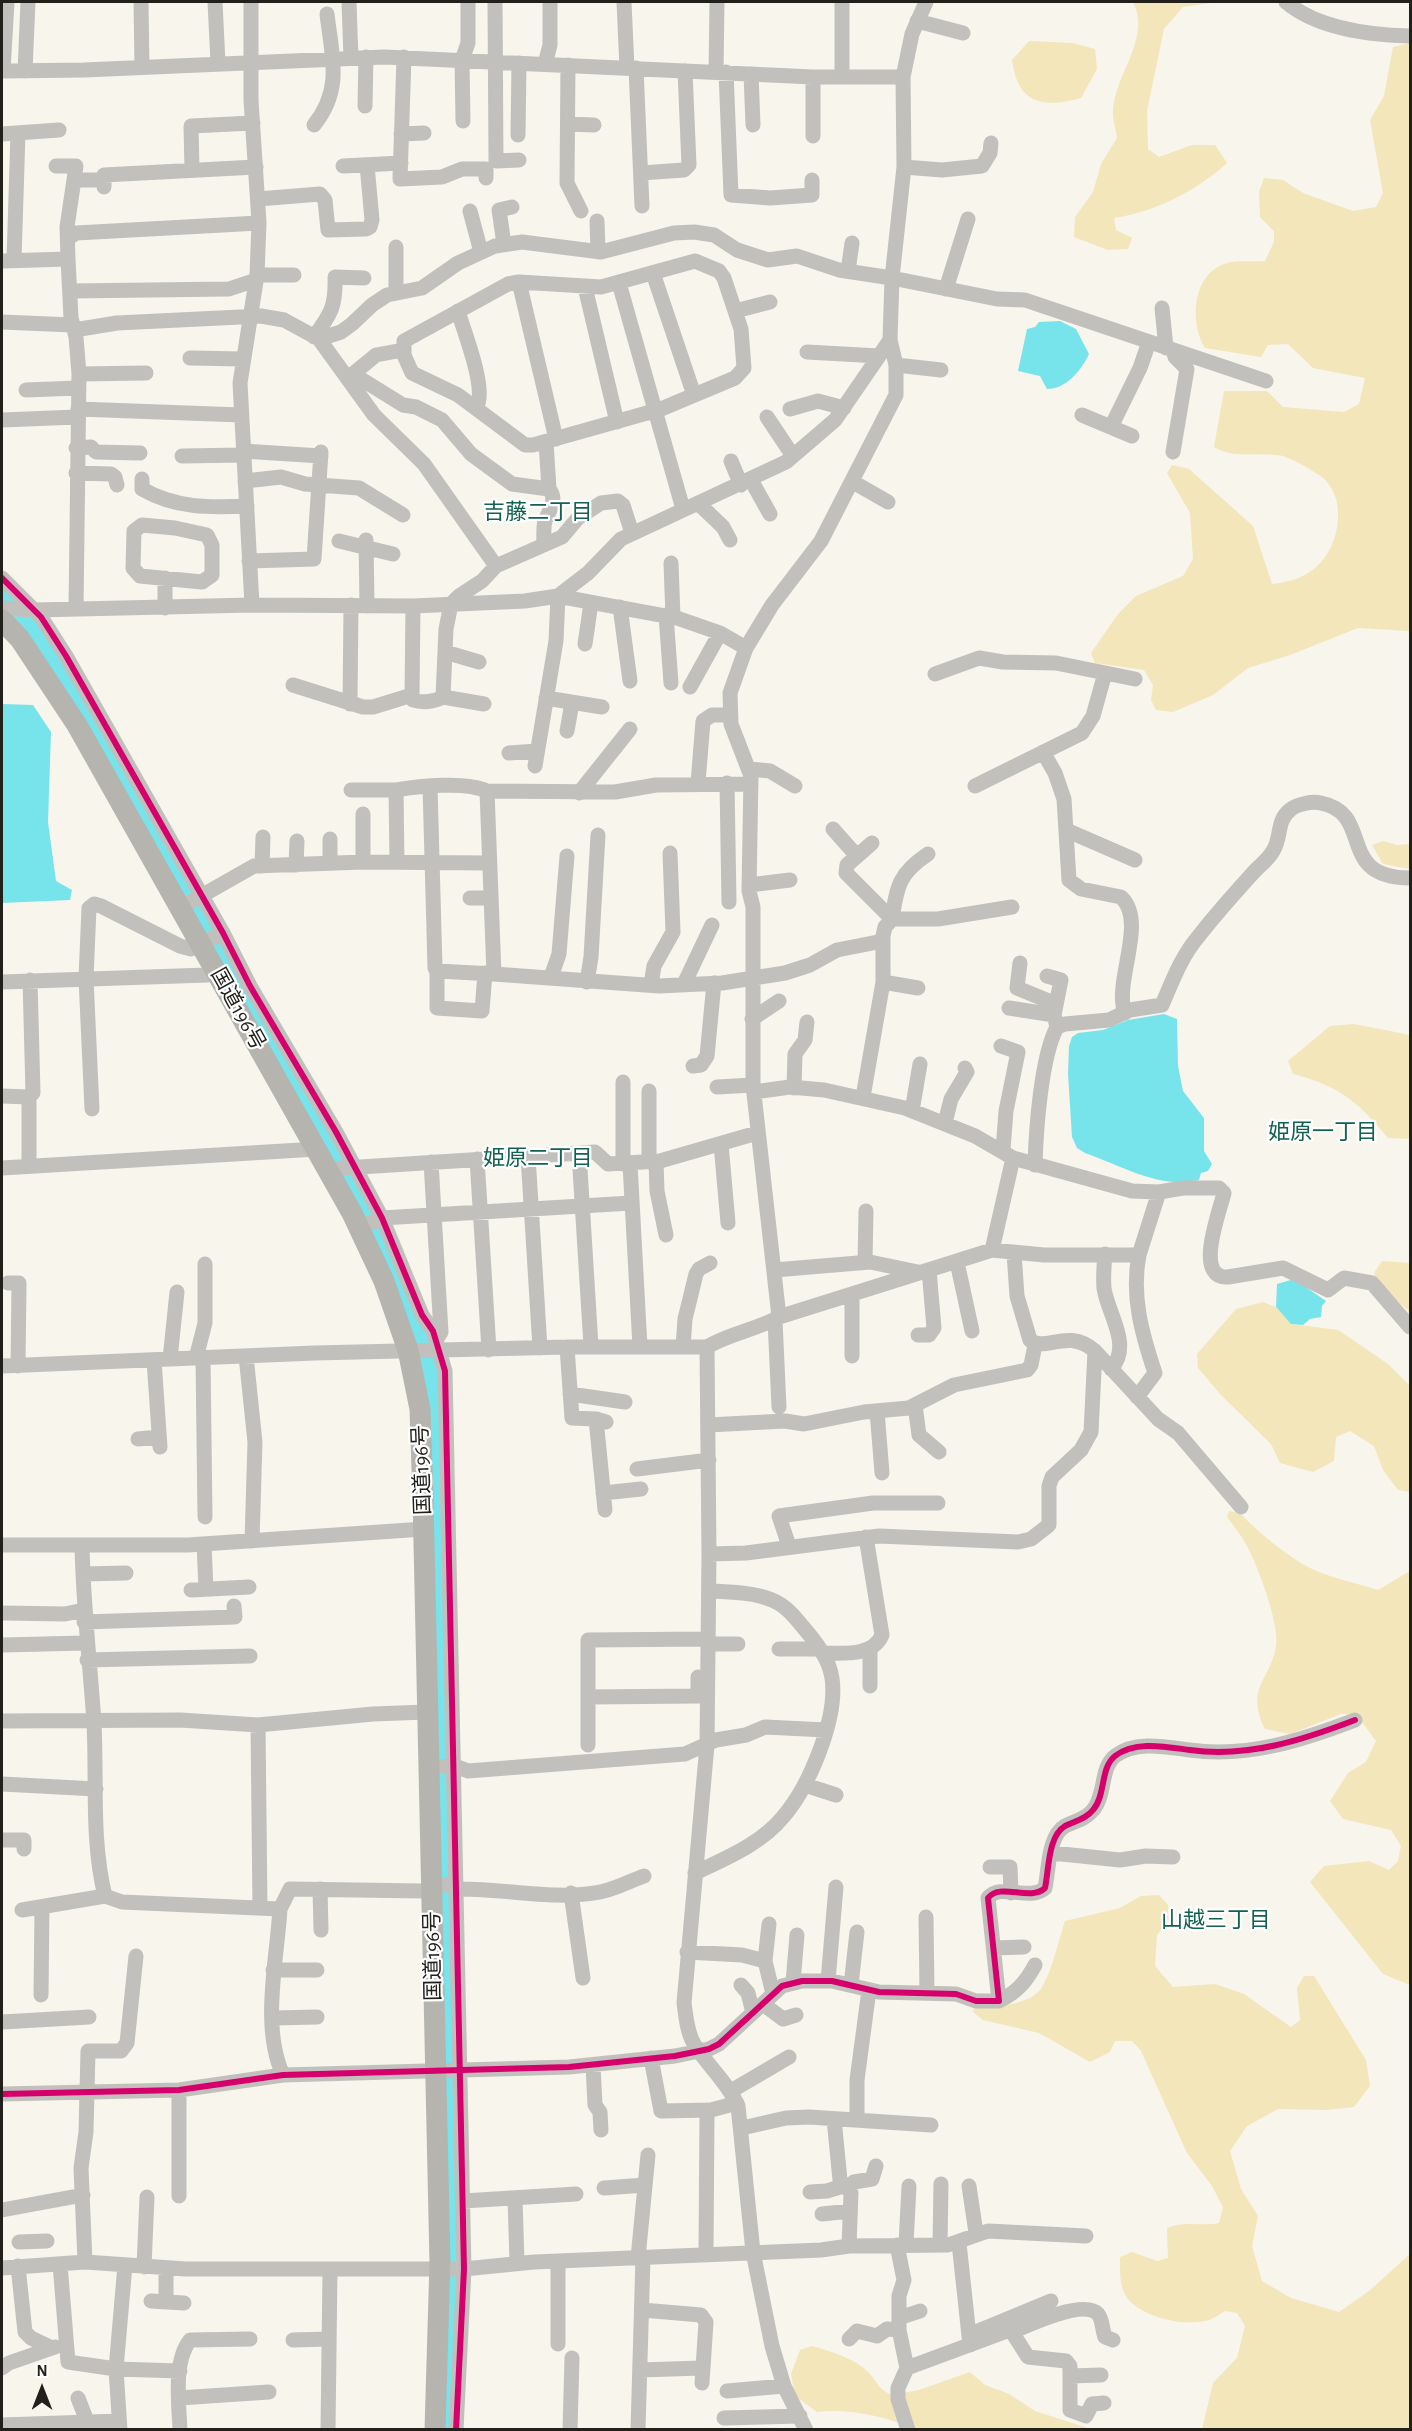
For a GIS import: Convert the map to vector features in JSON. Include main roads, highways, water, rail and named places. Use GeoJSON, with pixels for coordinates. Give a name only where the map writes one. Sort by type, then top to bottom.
{"type":"FeatureCollection","features":[{"type":"Feature","properties":{"kind":"highway","name":"国道196号"},"geometry":{"type":"LineString","coordinates":[[2,620],[20,639],[159,844],[213,938],[218,972],[242,991],[295,1083],[317,1149],[343,1168],[371,1223],[427,1349],[420,1408],[437,1497],[423,1529],[439,1634],[426,1712],[444,1767],[453,2269],[435,2430]]}},
{"type":"Feature","properties":{"kind":"water"},"geometry":{"type":"Polygon","coordinates":[[[1060,321],[1076,329],[1089,354],[1082,367],[1072,378],[1060,386],[1047,389],[1040,376],[1018,371],[1027,329],[1035,327],[1039,322],[1060,321]]]}},
{"type":"Feature","properties":{"kind":"water"},"geometry":{"type":"Polygon","coordinates":[[[2,704],[33,705],[51,732],[48,822],[56,881],[72,890],[70,900],[2,903],[2,704]]]}},
{"type":"Feature","properties":{"kind":"water"},"geometry":{"type":"Polygon","coordinates":[[[1164,1014],[1177,1019],[1178,1066],[1183,1091],[1204,1118],[1204,1151],[1212,1164],[1208,1171],[1201,1173],[1199,1180],[1170,1182],[1141,1175],[1085,1153],[1077,1148],[1072,1137],[1068,1074],[1069,1046],[1072,1037],[1078,1033],[1103,1030],[1128,1020],[1164,1014]]]}},
{"type":"Feature","properties":{"kind":"water"},"geometry":{"type":"Polygon","coordinates":[[[1294,1279],[1326,1301],[1322,1306],[1321,1317],[1310,1319],[1303,1325],[1291,1324],[1276,1307],[1277,1284],[1294,1279]]]}},
{"type":"Feature","properties":{"kind":"waterway"},"geometry":{"type":"LineString","coordinates":[[2,590],[57,660],[332,1148],[422,1333],[434,1380],[445,1756],[450,2060]]}},
{"type":"Feature","properties":{"kind":"waterway"},"geometry":{"type":"LineString","coordinates":[[448,2430],[456,2247],[451,2083]]}},
{"type":"Feature","properties":{"kind":"district","name":"吉藤二丁目"},"geometry":{"type":"Point","coordinates":[538,512]}},
{"type":"Feature","properties":{"kind":"district","name":"姫原一丁目"},"geometry":{"type":"Point","coordinates":[1323,1132]}},
{"type":"Feature","properties":{"kind":"district","name":"姫原二丁目"},"geometry":{"type":"Point","coordinates":[538,1158]}},
{"type":"Feature","properties":{"kind":"district","name":"山越三丁目"},"geometry":{"type":"Point","coordinates":[1216,1920]}}]}
